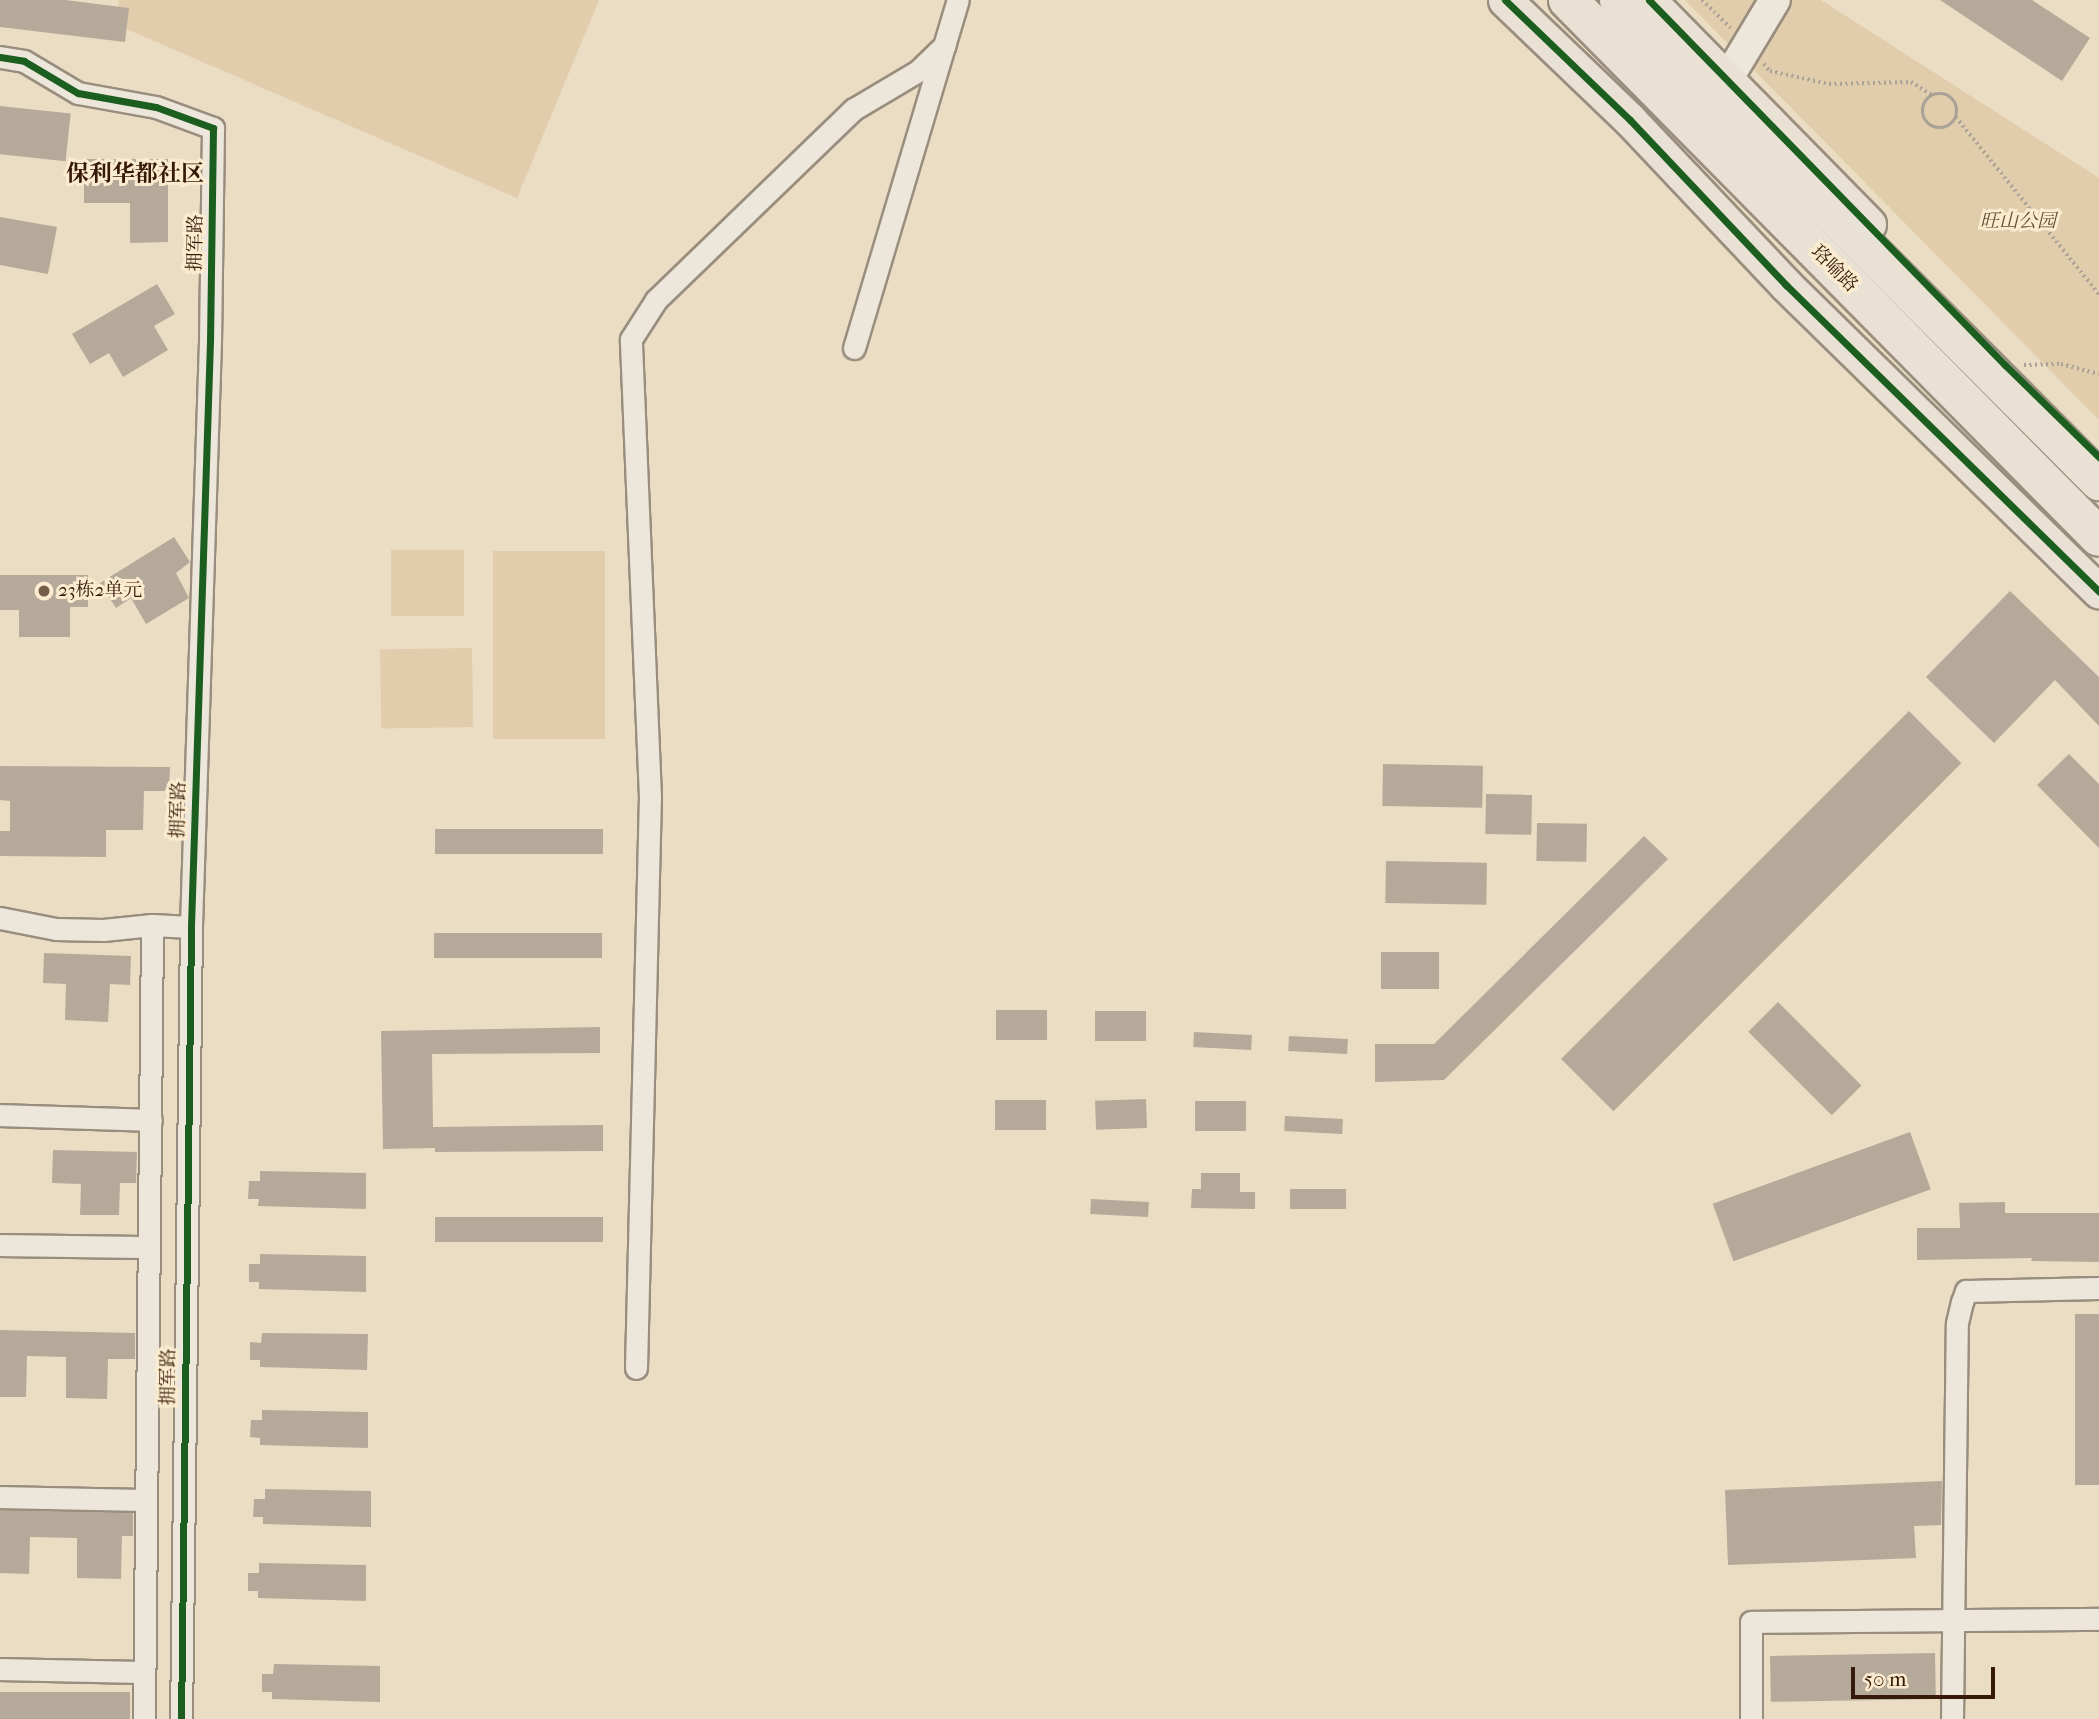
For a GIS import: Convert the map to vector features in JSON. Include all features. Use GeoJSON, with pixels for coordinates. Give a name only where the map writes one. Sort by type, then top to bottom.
{"type":"FeatureCollection","features":[{"type":"Feature","properties":{"kind":"highway","name":"珞喻路"},"geometry":{"type":"LineString","coordinates":[[1568,0],[2099,537]]}},
{"type":"Feature","properties":{"kind":"highway","name":"珞喻路"},"geometry":{"type":"LineString","coordinates":[[1619,0],[1722,88],[2099,481]]}},
{"type":"Feature","properties":{"kind":"main road"},"geometry":{"type":"LineString","coordinates":[[1505,0],[1630,120],[1786,285],[2099,591]]}},
{"type":"Feature","properties":{"kind":"main road"},"geometry":{"type":"LineString","coordinates":[[1649,0],[1722,88],[2099,457]]}},
{"type":"Feature","properties":{"kind":"street"},"geometry":{"type":"LineString","coordinates":[[854,348],[958,0]]}},
{"type":"Feature","properties":{"kind":"street"},"geometry":{"type":"LineString","coordinates":[[1722,88],[1775,0]]}},
{"type":"Feature","properties":{"kind":"street"},"geometry":{"type":"LineString","coordinates":[[636,1368],[650,797],[631,340],[656,300],[854,110],[918,71],[945,45]]}},
{"type":"Feature","properties":{"kind":"street","name":"拥军路"},"geometry":{"type":"LineString","coordinates":[[0,57],[24,61],[78,93],[156,107],[213,128],[210,330],[191,927],[181,1719]]}},
{"type":"Feature","properties":{"kind":"street"},"geometry":{"type":"LineString","coordinates":[[0,918],[56,929],[103,930],[152,925],[191,927]]}},
{"type":"Feature","properties":{"kind":"street"},"geometry":{"type":"LineString","coordinates":[[144,1719],[152,925]]}},
{"type":"Feature","properties":{"kind":"street"},"geometry":{"type":"LineString","coordinates":[[0,1115],[150,1119]]}},
{"type":"Feature","properties":{"kind":"street"},"geometry":{"type":"LineString","coordinates":[[0,1245],[149,1247]]}},
{"type":"Feature","properties":{"kind":"street"},"geometry":{"type":"LineString","coordinates":[[1952,1719],[1957,1323],[1966,1290],[2099,1288]]}},
{"type":"Feature","properties":{"kind":"street"},"geometry":{"type":"LineString","coordinates":[[0,1497],[145,1500]]}},
{"type":"Feature","properties":{"kind":"street"},"geometry":{"type":"LineString","coordinates":[[1751,1719],[1752,1622],[2099,1619]]}},
{"type":"Feature","properties":{"kind":"street"},"geometry":{"type":"LineString","coordinates":[[0,1669],[144,1672]]}},
{"type":"Feature","properties":{"kind":"path"},"geometry":{"type":"LineString","coordinates":[[1702,0],[1770,71],[1829,84],[1910,82],[1932,95],[1942,94],[1952,99],[1957,110],[1956,117],[1942,128],[1925,121],[1922,110],[1932,95]]}},
{"type":"Feature","properties":{"kind":"path"},"geometry":{"type":"LineString","coordinates":[[1956,117],[2099,294]]}},
{"type":"Feature","properties":{"kind":"path"},"geometry":{"type":"LineString","coordinates":[[2005,365],[2061,364],[2099,374]]}},
{"type":"Feature","properties":{"kind":"green space"},"geometry":{"type":"Polygon","coordinates":[[[119,0],[599,0],[517,198],[117,25],[119,0]]]}},
{"type":"Feature","properties":{"kind":"green space","name":"旺山公园"},"geometry":{"type":"Polygon","coordinates":[[[1685,0],[1821,0],[2099,178],[2099,420],[1685,0]]]}},
{"type":"Feature","properties":{"kind":"green space"},"geometry":{"type":"Polygon","coordinates":[[[391,550],[464,550],[464,616],[391,616],[391,550]]]}},
{"type":"Feature","properties":{"kind":"green space"},"geometry":{"type":"Polygon","coordinates":[[[493,551],[605,551],[605,739],[493,739],[493,551]]]}},
{"type":"Feature","properties":{"kind":"green space"},"geometry":{"type":"Polygon","coordinates":[[[472,648],[473,727],[381,729],[380,650],[472,648]]]}},
{"type":"Feature","properties":{"kind":"building"},"geometry":{"type":"Polygon","coordinates":[[[0,0],[65,0],[129,8],[125,42],[0,27],[0,0]]]}},
{"type":"Feature","properties":{"kind":"building"},"geometry":{"type":"Polygon","coordinates":[[[1940,0],[2032,0],[2090,38],[2062,81],[1940,0]]]}},
{"type":"Feature","properties":{"kind":"building"},"geometry":{"type":"Polygon","coordinates":[[[0,106],[71,113],[66,161],[0,154],[0,106]]]}},
{"type":"Feature","properties":{"kind":"building"},"geometry":{"type":"Polygon","coordinates":[[[84,159],[168,159],[168,242],[130,243],[130,203],[84,203],[84,159]]]}},
{"type":"Feature","properties":{"kind":"building"},"geometry":{"type":"Polygon","coordinates":[[[0,217],[57,227],[48,274],[0,265],[0,217]]]}},
{"type":"Feature","properties":{"kind":"building"},"geometry":{"type":"Polygon","coordinates":[[[157,284],[175,314],[154,326],[168,350],[123,377],[109,353],[90,364],[72,334],[157,284]]]}},
{"type":"Feature","properties":{"kind":"building"},"geometry":{"type":"Polygon","coordinates":[[[174,537],[190,562],[176,573],[189,598],[146,624],[131,598],[116,608],[100,583],[174,537]]]}},
{"type":"Feature","properties":{"kind":"building","name":"23栋2单元"},"geometry":{"type":"Polygon","coordinates":[[[0,575],[88,575],[88,607],[70,607],[70,637],[19,637],[19,610],[0,610],[0,575]]]}},
{"type":"Feature","properties":{"kind":"building"},"geometry":{"type":"Polygon","coordinates":[[[2010,591],[2099,677],[2099,726],[2055,680],[1994,743],[1926,677],[2010,591]]]}},
{"type":"Feature","properties":{"kind":"building"},"geometry":{"type":"Polygon","coordinates":[[[1909,711],[1961,763],[1613,1111],[1561,1059],[1909,711]]]}},
{"type":"Feature","properties":{"kind":"building"},"geometry":{"type":"Polygon","coordinates":[[[2069,754],[2099,784],[2099,848],[2037,785],[2069,754]]]}},
{"type":"Feature","properties":{"kind":"building"},"geometry":{"type":"Polygon","coordinates":[[[1383,764],[1483,766],[1482,808],[1382,806],[1383,764]]]}},
{"type":"Feature","properties":{"kind":"building"},"geometry":{"type":"Polygon","coordinates":[[[0,766],[170,767],[169,791],[144,791],[143,830],[106,830],[106,857],[0,856],[0,831],[10,831],[10,801],[0,800],[0,766]]]}},
{"type":"Feature","properties":{"kind":"building"},"geometry":{"type":"Polygon","coordinates":[[[1486,794],[1532,795],[1531,835],[1485,834],[1486,794]]]}},
{"type":"Feature","properties":{"kind":"building"},"geometry":{"type":"Polygon","coordinates":[[[1537,823],[1587,824],[1586,862],[1536,861],[1537,823]]]}},
{"type":"Feature","properties":{"kind":"building"},"geometry":{"type":"Polygon","coordinates":[[[435,829],[603,829],[603,854],[435,854],[435,829]]]}},
{"type":"Feature","properties":{"kind":"building"},"geometry":{"type":"Polygon","coordinates":[[[1644,836],[1668,859],[1444,1080],[1375,1082],[1375,1044],[1434,1044],[1644,836]]]}},
{"type":"Feature","properties":{"kind":"building"},"geometry":{"type":"Polygon","coordinates":[[[1386,861],[1487,863],[1486,905],[1385,903],[1386,861]]]}},
{"type":"Feature","properties":{"kind":"building"},"geometry":{"type":"Polygon","coordinates":[[[434,933],[602,933],[602,958],[434,958],[434,933]]]}},
{"type":"Feature","properties":{"kind":"building"},"geometry":{"type":"Polygon","coordinates":[[[1381,952],[1439,952],[1439,989],[1381,989],[1381,952]]]}},
{"type":"Feature","properties":{"kind":"building"},"geometry":{"type":"Polygon","coordinates":[[[44,953],[131,956],[130,985],[110,984],[108,1022],[65,1020],[66,984],[43,983],[44,953]]]}},
{"type":"Feature","properties":{"kind":"building"},"geometry":{"type":"Polygon","coordinates":[[[1778,1002],[1861,1085],[1832,1115],[1748,1032],[1778,1002]]]}},
{"type":"Feature","properties":{"kind":"building"},"geometry":{"type":"Polygon","coordinates":[[[996,1010],[1047,1010],[1047,1040],[996,1040],[996,1010]]]}},
{"type":"Feature","properties":{"kind":"building"},"geometry":{"type":"Polygon","coordinates":[[[1095,1011],[1146,1011],[1146,1041],[1095,1041],[1095,1011]]]}},
{"type":"Feature","properties":{"kind":"building"},"geometry":{"type":"Polygon","coordinates":[[[600,1027],[600,1053],[432,1054],[433,1127],[603,1125],[603,1151],[435,1152],[435,1148],[383,1149],[381,1031],[600,1027]]]}},
{"type":"Feature","properties":{"kind":"building"},"geometry":{"type":"Polygon","coordinates":[[[1194,1032],[1252,1035],[1251,1050],[1193,1047],[1194,1032]]]}},
{"type":"Feature","properties":{"kind":"building"},"geometry":{"type":"Polygon","coordinates":[[[1289,1036],[1348,1039],[1347,1054],[1288,1051],[1289,1036]]]}},
{"type":"Feature","properties":{"kind":"building"},"geometry":{"type":"Polygon","coordinates":[[[1146,1099],[1147,1128],[1096,1130],[1095,1101],[1146,1099]]]}},
{"type":"Feature","properties":{"kind":"building"},"geometry":{"type":"Polygon","coordinates":[[[995,1100],[1046,1100],[1046,1130],[995,1130],[995,1100]]]}},
{"type":"Feature","properties":{"kind":"building"},"geometry":{"type":"Polygon","coordinates":[[[1195,1101],[1246,1101],[1246,1131],[1195,1131],[1195,1101]]]}},
{"type":"Feature","properties":{"kind":"building"},"geometry":{"type":"Polygon","coordinates":[[[1285,1116],[1343,1119],[1342,1134],[1284,1131],[1285,1116]]]}},
{"type":"Feature","properties":{"kind":"building"},"geometry":{"type":"Polygon","coordinates":[[[1910,1132],[1931,1189],[1734,1261],[1713,1204],[1910,1132]]]}},
{"type":"Feature","properties":{"kind":"building"},"geometry":{"type":"Polygon","coordinates":[[[53,1150],[137,1152],[136,1183],[120,1183],[119,1215],[80,1215],[81,1184],[52,1183],[53,1150]]]}},
{"type":"Feature","properties":{"kind":"building"},"geometry":{"type":"Polygon","coordinates":[[[260,1171],[366,1173],[366,1209],[258,1206],[259,1199],[248,1199],[249,1181],[260,1181],[260,1171]]]}},
{"type":"Feature","properties":{"kind":"building"},"geometry":{"type":"Polygon","coordinates":[[[1201,1173],[1240,1173],[1240,1192],[1255,1192],[1255,1209],[1191,1208],[1192,1189],[1201,1189],[1201,1173]]]}},
{"type":"Feature","properties":{"kind":"building"},"geometry":{"type":"Polygon","coordinates":[[[1290,1189],[1346,1189],[1346,1209],[1290,1209],[1290,1189]]]}},
{"type":"Feature","properties":{"kind":"building"},"geometry":{"type":"Polygon","coordinates":[[[1091,1199],[1149,1202],[1148,1217],[1090,1214],[1091,1199]]]}},
{"type":"Feature","properties":{"kind":"building"},"geometry":{"type":"Polygon","coordinates":[[[2005,1202],[2005,1213],[2099,1213],[2099,1262],[2031,1261],[2032,1258],[1917,1260],[1917,1228],[1960,1228],[1959,1203],[2005,1202]]]}},
{"type":"Feature","properties":{"kind":"building"},"geometry":{"type":"Polygon","coordinates":[[[435,1217],[603,1217],[603,1242],[435,1242],[435,1217]]]}},
{"type":"Feature","properties":{"kind":"building"},"geometry":{"type":"Polygon","coordinates":[[[260,1254],[366,1256],[366,1292],[259,1289],[259,1282],[249,1282],[249,1264],[260,1264],[260,1254]]]}},
{"type":"Feature","properties":{"kind":"building"},"geometry":{"type":"Polygon","coordinates":[[[2075,1314],[2099,1314],[2099,1485],[2075,1485],[2075,1314]]]}},
{"type":"Feature","properties":{"kind":"building"},"geometry":{"type":"Polygon","coordinates":[[[0,1330],[135,1333],[135,1359],[108,1359],[107,1399],[66,1398],[66,1357],[27,1356],[26,1397],[0,1397],[0,1330]]]}},
{"type":"Feature","properties":{"kind":"building"},"geometry":{"type":"Polygon","coordinates":[[[262,1333],[368,1334],[367,1370],[260,1367],[260,1360],[250,1360],[250,1342],[261,1343],[262,1333]]]}},
{"type":"Feature","properties":{"kind":"building"},"geometry":{"type":"Polygon","coordinates":[[[262,1410],[368,1412],[368,1448],[260,1445],[260,1438],[250,1437],[251,1420],[262,1420],[262,1410]]]}},
{"type":"Feature","properties":{"kind":"building"},"geometry":{"type":"Polygon","coordinates":[[[1942,1481],[1941,1525],[1914,1526],[1916,1558],[1728,1565],[1725,1490],[1942,1481]]]}},
{"type":"Feature","properties":{"kind":"building"},"geometry":{"type":"Polygon","coordinates":[[[265,1489],[371,1491],[371,1527],[263,1524],[263,1517],[253,1517],[254,1499],[265,1499],[265,1489]]]}},
{"type":"Feature","properties":{"kind":"building"},"geometry":{"type":"Polygon","coordinates":[[[0,1510],[133,1513],[133,1536],[122,1536],[121,1579],[77,1578],[77,1538],[30,1537],[29,1574],[0,1573],[0,1510]]]}},
{"type":"Feature","properties":{"kind":"building"},"geometry":{"type":"Polygon","coordinates":[[[259,1563],[366,1565],[366,1601],[258,1598],[258,1591],[248,1591],[248,1573],[259,1573],[259,1563]]]}},
{"type":"Feature","properties":{"kind":"building"},"geometry":{"type":"Polygon","coordinates":[[[1935,1653],[1936,1699],[1771,1702],[1770,1656],[1935,1653]]]}},
{"type":"Feature","properties":{"kind":"building"},"geometry":{"type":"Polygon","coordinates":[[[274,1664],[380,1666],[380,1702],[272,1699],[272,1692],[262,1692],[262,1674],[273,1674],[274,1664]]]}},
{"type":"Feature","properties":{"kind":"building"},"geometry":{"type":"Polygon","coordinates":[[[0,1692],[130,1692],[130,1719],[0,1719],[0,1692]]]}},
{"type":"Feature","properties":{"kind":"cycle path"},"geometry":{"type":"LineString","coordinates":[[1505,0],[1630,120],[1786,285],[2099,591]]}},
{"type":"Feature","properties":{"kind":"cycle path"},"geometry":{"type":"LineString","coordinates":[[1649,0],[2005,365],[2099,457]]}},
{"type":"Feature","properties":{"kind":"cycle path"},"geometry":{"type":"LineString","coordinates":[[0,57],[24,61],[78,93],[156,107],[213,128],[210,341],[191,927],[181,1719]]}},
{"type":"Feature","properties":{"kind":"place","name":"23栋2单元"},"geometry":{"type":"Point","coordinates":[44,591]}},
{"type":"Feature","properties":{"kind":"district","name":"保利华都社区"},"geometry":{"type":"Point","coordinates":[135,174]}}]}
